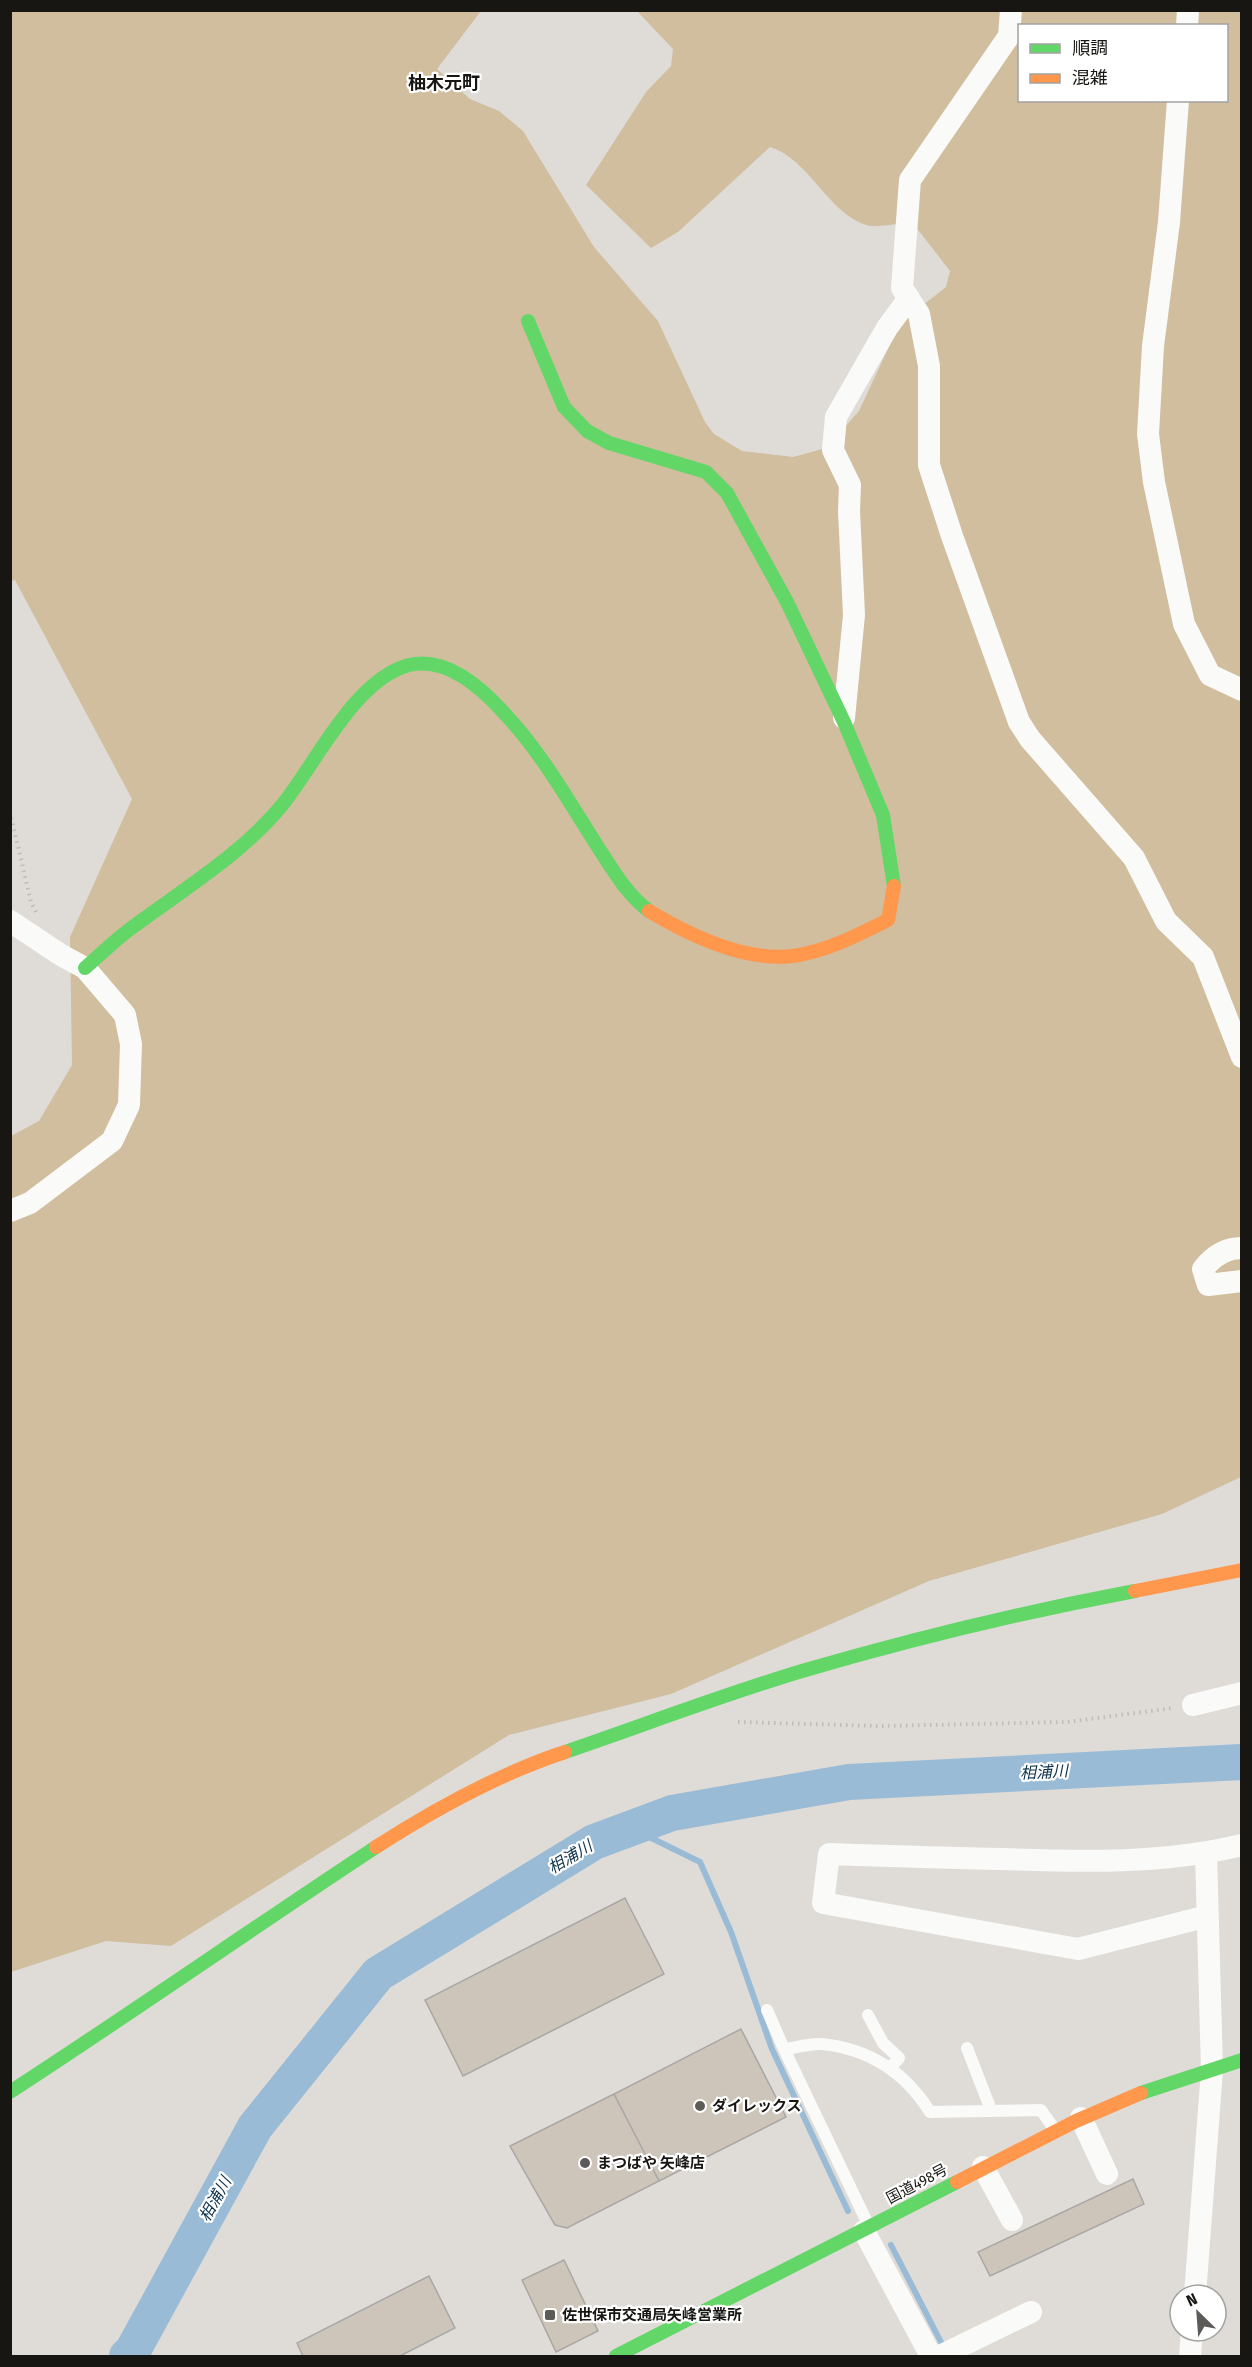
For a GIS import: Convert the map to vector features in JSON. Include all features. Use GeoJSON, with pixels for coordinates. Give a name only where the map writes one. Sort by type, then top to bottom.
{"type":"FeatureCollection","features":[{"type":"Feature","properties":{"kind":"main road"},"geometry":{"type":"LineString","coordinates":[[85,968],[136,925],[197,884],[247,841],[283,804],[353,708],[380,681],[410,665],[431,663],[454,669],[482,688],[534,748],[636,901],[666,923],[752,954],[778,957],[825,949],[888,920],[892,908],[894,879],[883,815],[787,602],[727,493],[706,472],[609,443],[587,431],[564,407],[528,321]]}},
{"type":"Feature","properties":{"kind":"main road"},"geometry":{"type":"LineString","coordinates":[[10,2092],[140,2008],[273,1915],[421,1818],[534,1762],[800,1672],[892,1646],[1054,1606],[1242,1570]]}},
{"type":"Feature","properties":{"kind":"main road","name":"国道498号"},"geometry":{"type":"LineString","coordinates":[[615,2356],[867,2230],[983,2167],[1081,2118],[1156,2087],[1242,2060]]}},
{"type":"Feature","properties":{"kind":"street"},"geometry":{"type":"LineString","coordinates":[[1011,10],[1009,36],[910,180],[902,288],[919,314],[929,366],[929,465],[1019,722],[1030,739],[1134,858],[1166,921],[1203,957],[1242,1057]]}},
{"type":"Feature","properties":{"kind":"street"},"geometry":{"type":"LineString","coordinates":[[1178,102],[1169,222],[1153,346],[1148,434],[1154,482],[1184,624],[1210,675],[1242,690]]}},
{"type":"Feature","properties":{"kind":"street"},"geometry":{"type":"LineString","coordinates":[[843,722],[854,615],[850,485],[832,450],[836,417],[887,328],[909,298]]}},
{"type":"Feature","properties":{"kind":"street"},"geometry":{"type":"LineString","coordinates":[[10,921],[61,956],[85,968],[125,1015],[131,1044],[129,1106],[112,1141],[30,1203],[10,1211]]}},
{"type":"Feature","properties":{"kind":"street"},"geometry":{"type":"LineString","coordinates":[[1242,1248],[1232,1248],[1212,1257],[1203,1269],[1208,1285],[1242,1281]]}},
{"type":"Feature","properties":{"kind":"street"},"geometry":{"type":"LineString","coordinates":[[1193,1705],[1242,1694]]}},
{"type":"Feature","properties":{"kind":"street"},"geometry":{"type":"LineString","coordinates":[[1208,1916],[1078,1949],[823,1903],[829,1854],[1063,1861],[1146,1860],[1206,1854],[1242,1845]]}},
{"type":"Feature","properties":{"kind":"street"},"geometry":{"type":"LineString","coordinates":[[1196,2283],[1212,2070],[1206,1854]]}},
{"type":"Feature","properties":{"kind":"street"},"geometry":{"type":"LineString","coordinates":[[1081,2118],[1107,2174]]}},
{"type":"Feature","properties":{"kind":"street"},"geometry":{"type":"LineString","coordinates":[[983,2167],[1012,2220]]}},
{"type":"Feature","properties":{"kind":"street"},"geometry":{"type":"LineString","coordinates":[[867,2230],[931,2356]]}},
{"type":"Feature","properties":{"kind":"street"},"geometry":{"type":"LineString","coordinates":[[949,2352],[1031,2312]]}},
{"type":"Feature","properties":{"kind":"lane"},"geometry":{"type":"LineString","coordinates":[[767,2010],[867,2230]]}},
{"type":"Feature","properties":{"kind":"lane"},"geometry":{"type":"LineString","coordinates":[[868,2015],[883,2043],[899,2058],[891,2067]]}},
{"type":"Feature","properties":{"kind":"lane"},"geometry":{"type":"LineString","coordinates":[[784,2049],[821,2044],[858,2054],[891,2067],[918,2092],[930,2112],[1041,2110],[1055,2131]]}},
{"type":"Feature","properties":{"kind":"lane"},"geometry":{"type":"LineString","coordinates":[[967,2048],[991,2110]]}},
{"type":"Feature","properties":{"kind":"path"},"geometry":{"type":"LineString","coordinates":[[10,812],[31,902],[41,920]]}},
{"type":"Feature","properties":{"kind":"path"},"geometry":{"type":"LineString","coordinates":[[731,1722],[880,1726],[1067,1722],[1193,1705]]}},
{"type":"Feature","properties":{"kind":"shaded area"},"geometry":{"type":"Polygon","coordinates":[[[11,11],[481,11],[437,69],[470,99],[499,111],[523,131],[594,247],[658,321],[705,422],[714,434],[742,451],[793,457],[826,448],[859,411],[900,323],[946,287],[950,271],[912,222],[871,226],[853,219],[840,209],[796,163],[784,153],[770,147],[678,232],[651,248],[586,185],[646,92],[671,66],[673,49],[637,11],[1241,11],[1241,1477],[1162,1514],[929,1581],[671,1694],[509,1735],[171,1946],[106,1941],[11,1972],[11,1136],[39,1121],[72,1065],[70,937],[132,799],[15,580],[11,581],[11,11]]]}},
{"type":"Feature","properties":{"kind":"building"},"geometry":{"type":"Polygon","coordinates":[[[625,1898],[664,1974],[463,2076],[425,2000],[625,1898]]]}},
{"type":"Feature","properties":{"kind":"building","name":"ダイレックス"},"geometry":{"type":"Polygon","coordinates":[[[741,2029],[786,2117],[659,2181],[614,2094],[741,2029]]]}},
{"type":"Feature","properties":{"kind":"building","name":"まつばや 矢峰店"},"geometry":{"type":"Polygon","coordinates":[[[614,2094],[659,2181],[567,2228],[555,2225],[510,2146],[614,2094]]]}},
{"type":"Feature","properties":{"kind":"building"},"geometry":{"type":"Polygon","coordinates":[[[1133,2179],[1144,2204],[990,2276],[978,2252],[1133,2179]]]}},
{"type":"Feature","properties":{"kind":"building"},"geometry":{"type":"Polygon","coordinates":[[[564,2260],[598,2331],[556,2352],[522,2280],[564,2260]]]}},
{"type":"Feature","properties":{"kind":"building"},"geometry":{"type":"Polygon","coordinates":[[[429,2276],[455,2328],[400,2356],[303,2356],[297,2343],[429,2276]]]}},
{"type":"Feature","properties":{"kind":"waterway","name":"相浦川"},"geometry":{"type":"LineString","coordinates":[[127,2356],[132,2352],[255,2127],[378,1974],[594,1842],[672,1813],[849,1782],[1242,1762]]}},
{"type":"Feature","properties":{"kind":"waterway"},"geometry":{"type":"LineString","coordinates":[[631,1828],[700,1862],[731,1932],[772,2049],[848,2211]]}},
{"type":"Feature","properties":{"kind":"waterway"},"geometry":{"type":"LineString","coordinates":[[891,2245],[944,2348]]}},
{"type":"Feature","properties":{"kind":"traffic: fast"},"geometry":{"type":"LineString","coordinates":[[528,321],[564,407],[587,431],[609,443],[706,472],[727,493],[787,602],[844,722],[883,815],[894,886]]}},
{"type":"Feature","properties":{"kind":"traffic: fast"},"geometry":{"type":"LineString","coordinates":[[85,968],[130,929],[232,854],[267,822],[296,787],[338,724],[371,687],[389,673],[409,665],[423,663],[437,665],[463,676],[486,694],[505,714],[542,760],[619,880],[649,911]]}},
{"type":"Feature","properties":{"kind":"traffic: fast"},"geometry":{"type":"LineString","coordinates":[[565,1752],[742,1690],[843,1659],[1009,1617],[1135,1591]]}},
{"type":"Feature","properties":{"kind":"traffic: fast"},"geometry":{"type":"LineString","coordinates":[[10,2092],[376,1847]]}},
{"type":"Feature","properties":{"kind":"traffic: fast"},"geometry":{"type":"LineString","coordinates":[[1141,2093],[1242,2060]]}},
{"type":"Feature","properties":{"kind":"traffic: fast"},"geometry":{"type":"LineString","coordinates":[[616,2356],[957,2182]]}},
{"type":"Feature","properties":{"kind":"traffic: slow"},"geometry":{"type":"LineString","coordinates":[[649,911],[699,937],[737,951],[775,957],[793,956],[806,954],[854,937],[888,920],[894,886]]}},
{"type":"Feature","properties":{"kind":"traffic: slow"},"geometry":{"type":"LineString","coordinates":[[1135,1591],[1242,1570]]}},
{"type":"Feature","properties":{"kind":"traffic: slow"},"geometry":{"type":"LineString","coordinates":[[376,1847],[468,1793],[565,1752]]}},
{"type":"Feature","properties":{"kind":"traffic: slow"},"geometry":{"type":"LineString","coordinates":[[957,2182],[1076,2121],[1141,2093]]}},
{"type":"Feature","properties":{"kind":"place","name":"ダイレックス"},"geometry":{"type":"Point","coordinates":[700,2106]}},
{"type":"Feature","properties":{"kind":"place","name":"まつばや 矢峰店"},"geometry":{"type":"Point","coordinates":[585,2163]}},
{"type":"Feature","properties":{"kind":"place","name":"佐世保市交通局矢峰営業所"},"geometry":{"type":"Point","coordinates":[550,2315]}},
{"type":"Feature","properties":{"kind":"district","name":"柚木元町"},"geometry":{"type":"Point","coordinates":[444,83]}}]}
